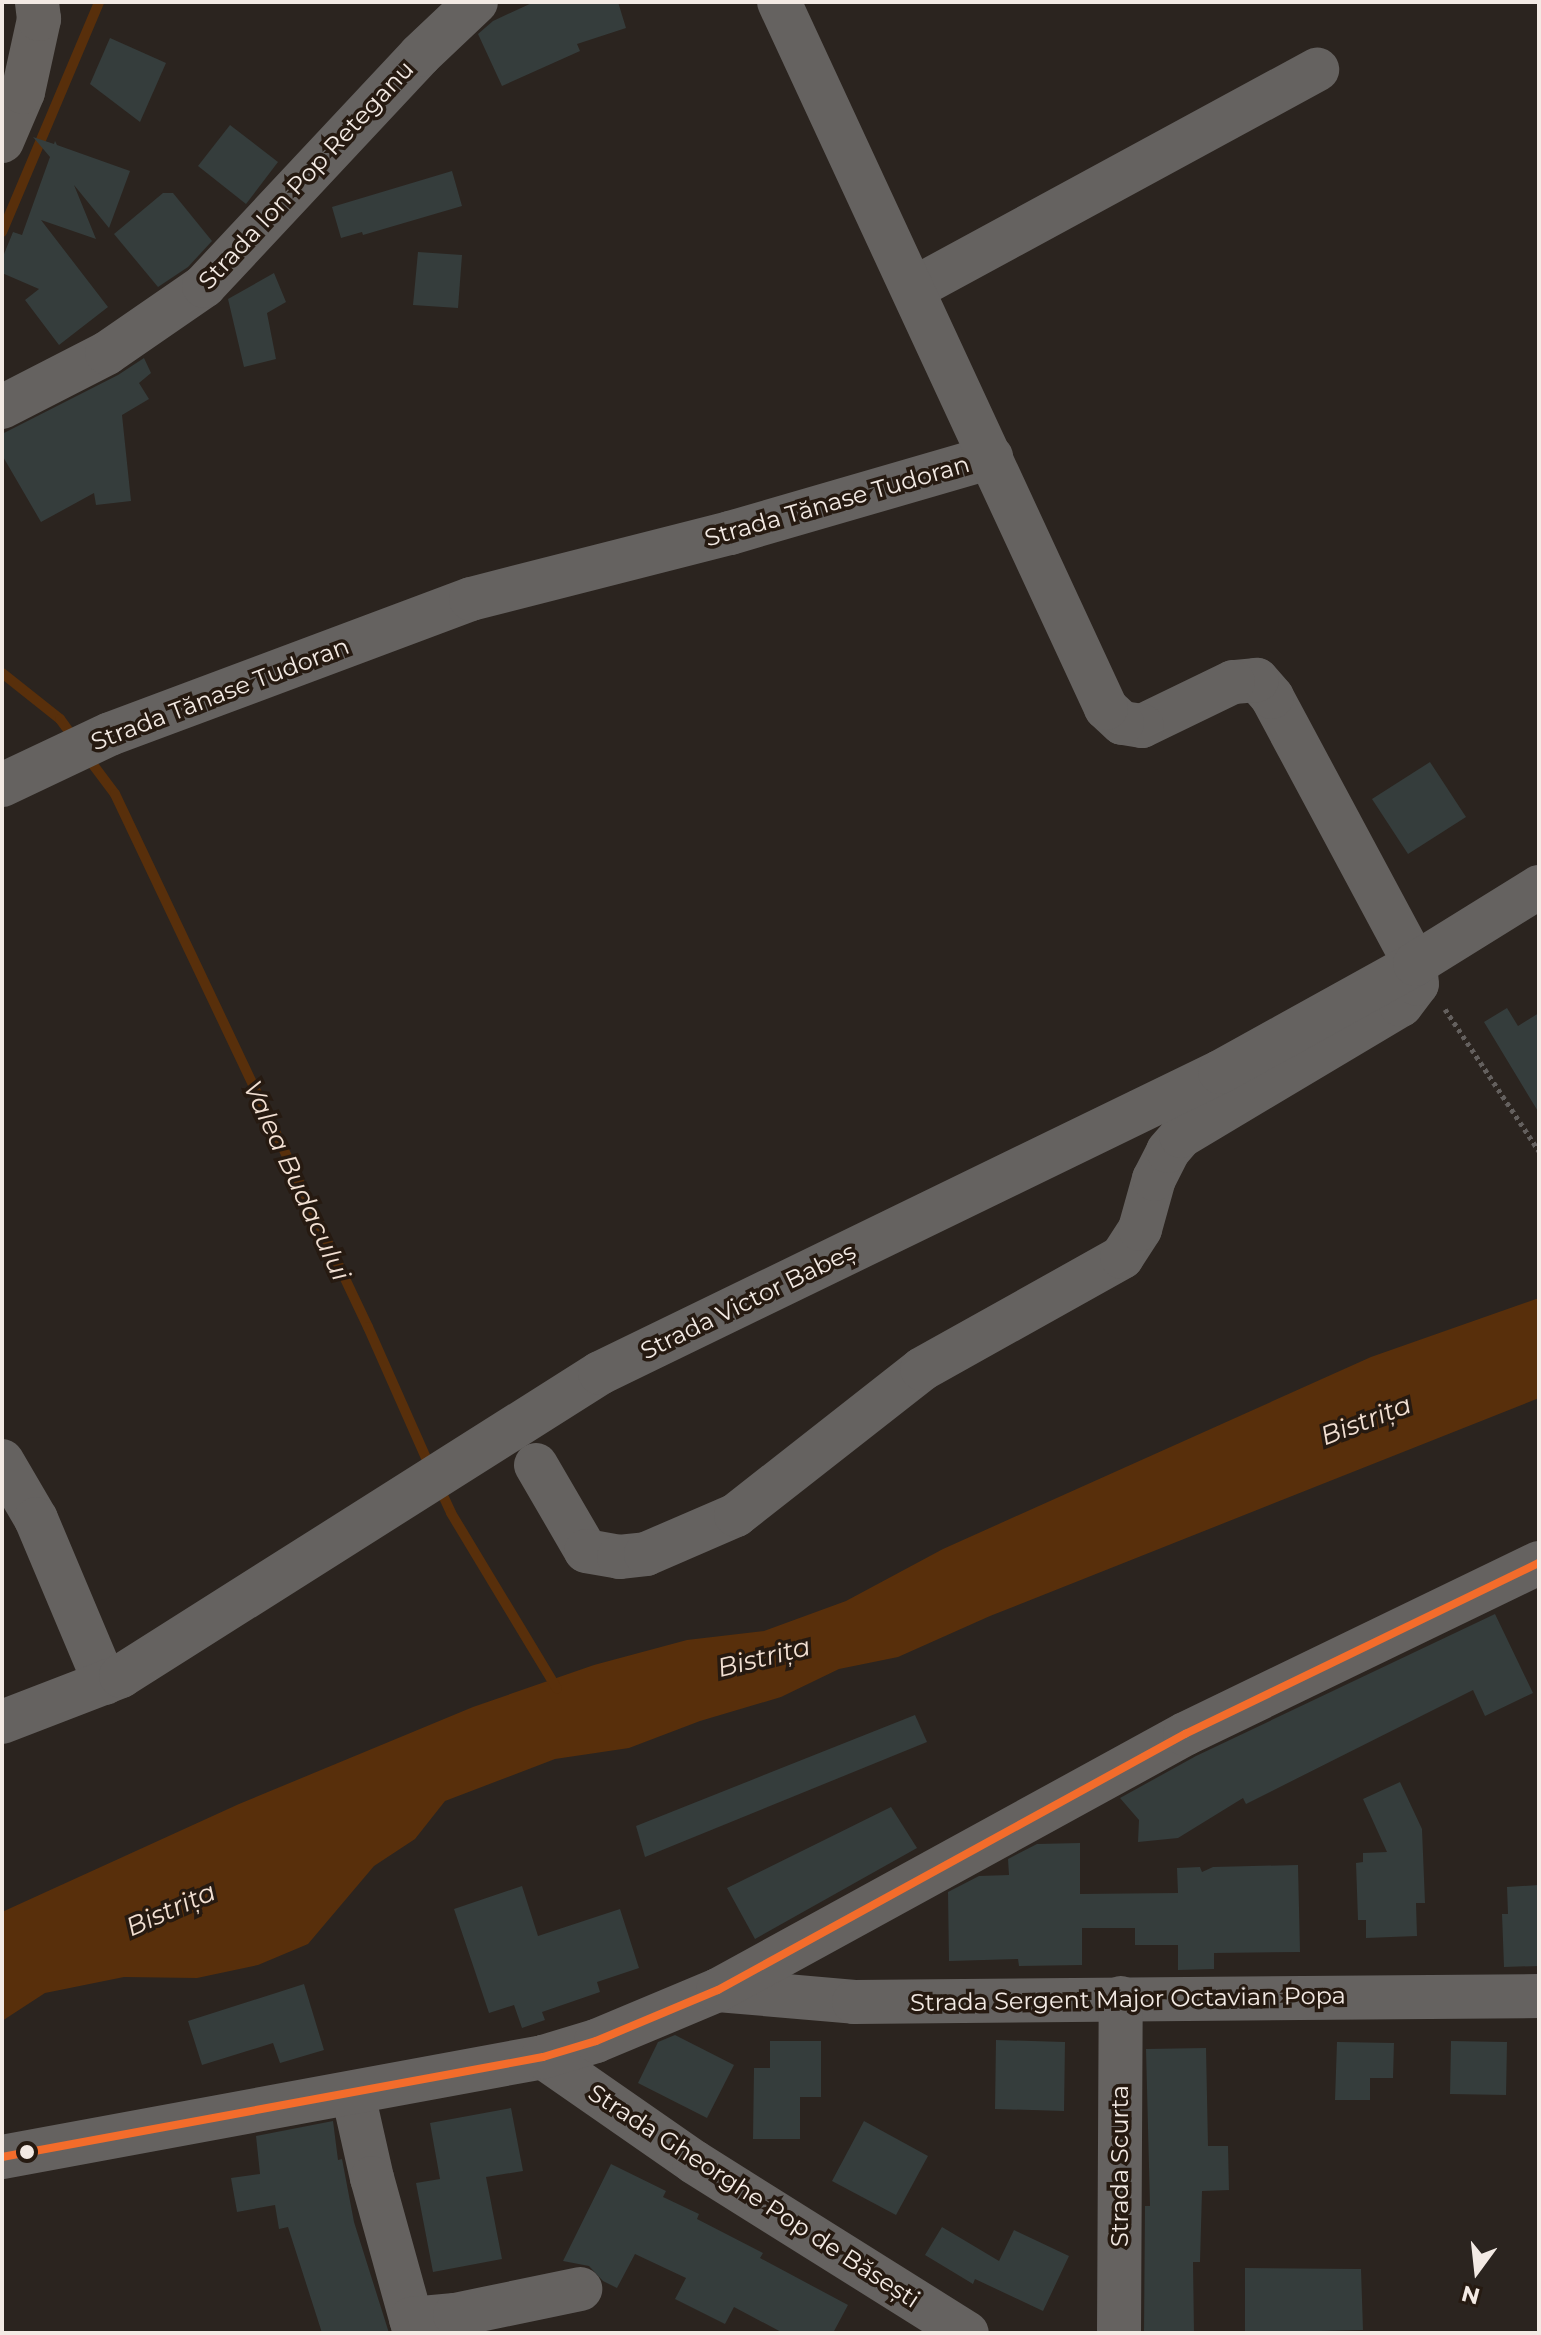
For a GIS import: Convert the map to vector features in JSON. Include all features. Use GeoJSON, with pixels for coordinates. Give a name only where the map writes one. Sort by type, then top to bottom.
{"type":"FeatureCollection","features":[{"type":"Feature","properties":{"kind":"main road"},"geometry":{"type":"LineString","coordinates":[[2,141],[23,92],[39,19],[37,2]]}},
{"type":"Feature","properties":{"kind":"street","name":"Strada Ion Pop Reteganu"},"geometry":{"type":"LineString","coordinates":[[2,407],[107,353],[204,286],[420,55],[476,2]]}},
{"type":"Feature","properties":{"kind":"street"},"geometry":{"type":"LineString","coordinates":[[779,2],[991,457]]}},
{"type":"Feature","properties":{"kind":"street"},"geometry":{"type":"LineString","coordinates":[[913,289],[1317,70]]}},
{"type":"Feature","properties":{"kind":"street","name":"Strada Tănase Tudoran"},"geometry":{"type":"LineString","coordinates":[[2,785],[110,734],[471,599],[730,533],[991,457],[1113,717],[1130,727],[1142,726],[1233,682],[1257,680],[1272,697],[1415,964]]}},
{"type":"Feature","properties":{"kind":"street","name":"Strada Victor Babeș"},"geometry":{"type":"LineString","coordinates":[[2,1722],[105,1683],[232,1608],[600,1373],[1220,1072],[1415,964],[1539,887]]}},
{"type":"Feature","properties":{"kind":"street"},"geometry":{"type":"LineString","coordinates":[[536,1465],[586,1551],[619,1557],[646,1554],[736,1515],[922,1369],[1122,1257],[1140,1229],[1161,1165],[1181,1136],[1401,1005],[1413,994],[1417,984],[1415,964]]}},
{"type":"Feature","properties":{"kind":"street"},"geometry":{"type":"LineString","coordinates":[[2,1461],[36,1519],[105,1683]]}},
{"type":"Feature","properties":{"kind":"street"},"geometry":{"type":"LineString","coordinates":[[2,2157],[543,2057],[596,2041],[718,1990],[1185,1734],[1534,1577]]}},
{"type":"Feature","properties":{"kind":"street","name":"Strada Sergent Major Octavian Popa"},"geometry":{"type":"LineString","coordinates":[[718,1990],[854,2002],[1539,1996]]}},
{"type":"Feature","properties":{"kind":"street","name":"Strada Scurta"},"geometry":{"type":"LineString","coordinates":[[1119,2333],[1121,1998]]}},
{"type":"Feature","properties":{"kind":"street","name":"Strada Gheorghe Pop de Băsești"},"geometry":{"type":"LineString","coordinates":[[543,2057],[694,2162],[967,2333]]}},
{"type":"Feature","properties":{"kind":"street"},"geometry":{"type":"LineString","coordinates":[[353,2094],[372,2178],[413,2326],[580,2289]]}},
{"type":"Feature","properties":{"kind":"path"},"geometry":{"type":"LineString","coordinates":[[1415,964],[1539,1151]]}},
{"type":"Feature","properties":{"kind":"water","name":"Bistrița"},"geometry":{"type":"Polygon","coordinates":[[[1539,1298],[1539,1398],[990,1616],[898,1657],[839,1669],[781,1697],[700,1721],[629,1748],[555,1759],[445,1801],[415,1839],[374,1866],[308,1944],[258,1965],[197,1978],[124,1977],[45,1993],[2,2021],[2,1912],[239,1804],[473,1707],[594,1665],[687,1640],[764,1631],[846,1601],[943,1549],[1371,1357],[1539,1298]]]}},
{"type":"Feature","properties":{"kind":"building"},"geometry":{"type":"Polygon","coordinates":[[[534,2],[618,2],[626,28],[577,44],[580,51],[502,86],[478,34],[493,21],[534,2]]]}},
{"type":"Feature","properties":{"kind":"building"},"geometry":{"type":"Polygon","coordinates":[[[110,38],[166,63],[140,122],[90,84],[110,38]]]}},
{"type":"Feature","properties":{"kind":"building"},"geometry":{"type":"Polygon","coordinates":[[[230,125],[278,162],[246,204],[198,166],[230,125]]]}},
{"type":"Feature","properties":{"kind":"building"},"geometry":{"type":"Polygon","coordinates":[[[33,137],[54,144],[55,141],[57,145],[130,171],[109,228],[74,185],[96,239],[41,220],[108,307],[59,345],[25,300],[39,289],[2,273],[2,259],[13,232],[22,235],[50,157],[33,137]]]}},
{"type":"Feature","properties":{"kind":"building"},"geometry":{"type":"Polygon","coordinates":[[[452,171],[462,206],[363,235],[362,232],[341,238],[332,207],[452,171]]]}},
{"type":"Feature","properties":{"kind":"building"},"geometry":{"type":"Polygon","coordinates":[[[163,193],[173,193],[212,241],[188,267],[158,287],[114,234],[163,193]]]}},
{"type":"Feature","properties":{"kind":"building"},"geometry":{"type":"Polygon","coordinates":[[[418,252],[462,255],[458,308],[413,305],[418,252]]]}},
{"type":"Feature","properties":{"kind":"building"},"geometry":{"type":"Polygon","coordinates":[[[274,273],[286,302],[267,313],[276,359],[244,367],[228,299],[274,273]]]}},
{"type":"Feature","properties":{"kind":"building"},"geometry":{"type":"Polygon","coordinates":[[[144,358],[151,373],[139,383],[149,399],[122,415],[131,501],[96,505],[94,493],[41,522],[2,455],[2,434],[118,375],[144,358]]]}},
{"type":"Feature","properties":{"kind":"building"},"geometry":{"type":"Polygon","coordinates":[[[1430,762],[1466,817],[1408,854],[1372,799],[1430,762]]]}},
{"type":"Feature","properties":{"kind":"building"},"geometry":{"type":"Polygon","coordinates":[[[1507,1008],[1518,1026],[1539,1013],[1539,1113],[1484,1022],[1507,1008]]]}},
{"type":"Feature","properties":{"kind":"building"},"geometry":{"type":"Polygon","coordinates":[[[1495,1614],[1533,1693],[1485,1716],[1473,1690],[1246,1804],[1243,1798],[1178,1838],[1138,1842],[1139,1820],[1120,1798],[1196,1756],[1495,1614]]]}},
{"type":"Feature","properties":{"kind":"building"},"geometry":{"type":"Polygon","coordinates":[[[915,1715],[927,1742],[645,1857],[636,1826],[915,1715]]]}},
{"type":"Feature","properties":{"kind":"building"},"geometry":{"type":"Polygon","coordinates":[[[1400,1782],[1422,1829],[1425,1903],[1416,1903],[1417,1936],[1366,1938],[1366,1920],[1358,1920],[1356,1863],[1363,1862],[1363,1853],[1387,1852],[1363,1799],[1400,1782]]]}},
{"type":"Feature","properties":{"kind":"building"},"geometry":{"type":"Polygon","coordinates":[[[891,1807],[917,1848],[755,1939],[727,1888],[891,1807]]]}},
{"type":"Feature","properties":{"kind":"building"},"geometry":{"type":"Polygon","coordinates":[[[1080,1843],[1080,1894],[1178,1893],[1177,1868],[1200,1867],[1202,1872],[1213,1867],[1298,1865],[1300,1952],[1214,1953],[1214,1969],[1178,1970],[1178,1945],[1135,1945],[1135,1928],[1082,1928],[1082,1965],[1019,1966],[1018,1959],[949,1961],[948,1892],[979,1876],[1009,1875],[1008,1859],[1037,1844],[1080,1843]]]}},
{"type":"Feature","properties":{"kind":"building"},"geometry":{"type":"Polygon","coordinates":[[[1539,1885],[1539,1966],[1504,1967],[1502,1914],[1508,1914],[1507,1887],[1539,1885]]]}},
{"type":"Feature","properties":{"kind":"building"},"geometry":{"type":"Polygon","coordinates":[[[522,1886],[538,1936],[620,1909],[639,1968],[597,1982],[600,1992],[542,2012],[545,2020],[522,2028],[514,2005],[489,2013],[454,1909],[522,1886]]]}},
{"type":"Feature","properties":{"kind":"building"},"geometry":{"type":"Polygon","coordinates":[[[304,1984],[324,2050],[280,2063],[273,2043],[202,2065],[188,2021],[304,1984]]]}},
{"type":"Feature","properties":{"kind":"building"},"geometry":{"type":"Polygon","coordinates":[[[675,2035],[734,2065],[707,2118],[638,2083],[658,2042],[675,2035]]]}},
{"type":"Feature","properties":{"kind":"building"},"geometry":{"type":"Polygon","coordinates":[[[996,2040],[1065,2042],[1064,2111],[995,2109],[996,2040]]]}},
{"type":"Feature","properties":{"kind":"building"},"geometry":{"type":"Polygon","coordinates":[[[770,2041],[821,2041],[821,2097],[800,2097],[800,2139],[753,2139],[754,2068],[770,2068],[770,2041]]]}},
{"type":"Feature","properties":{"kind":"building"},"geometry":{"type":"Polygon","coordinates":[[[1451,2041],[1507,2042],[1506,2095],[1450,2094],[1451,2041]]]}},
{"type":"Feature","properties":{"kind":"building"},"geometry":{"type":"Polygon","coordinates":[[[1337,2042],[1394,2043],[1393,2078],[1370,2078],[1370,2100],[1335,2100],[1337,2042]]]}},
{"type":"Feature","properties":{"kind":"building"},"geometry":{"type":"Polygon","coordinates":[[[1206,2048],[1208,2146],[1228,2146],[1229,2190],[1202,2191],[1200,2262],[1193,2262],[1194,2333],[1144,2333],[1145,2206],[1150,2206],[1146,2049],[1206,2048]]]}},
{"type":"Feature","properties":{"kind":"building"},"geometry":{"type":"Polygon","coordinates":[[[511,2108],[523,2171],[486,2177],[502,2259],[433,2272],[416,2183],[440,2179],[430,2123],[511,2108]]]}},
{"type":"Feature","properties":{"kind":"building"},"geometry":{"type":"Polygon","coordinates":[[[333,2121],[338,2160],[342,2159],[354,2222],[389,2333],[322,2333],[288,2227],[279,2229],[275,2205],[237,2212],[231,2178],[260,2174],[256,2136],[333,2121]]]}},
{"type":"Feature","properties":{"kind":"building"},"geometry":{"type":"Polygon","coordinates":[[[864,2121],[928,2156],[896,2215],[832,2181],[864,2121]]]}},
{"type":"Feature","properties":{"kind":"building"},"geometry":{"type":"Polygon","coordinates":[[[611,2164],[666,2191],[663,2197],[699,2214],[697,2219],[763,2253],[760,2258],[848,2305],[833,2333],[783,2333],[734,2307],[725,2324],[675,2299],[686,2278],[635,2254],[617,2288],[603,2281],[589,2266],[563,2261],[611,2164]]]}},
{"type":"Feature","properties":{"kind":"building"},"geometry":{"type":"Polygon","coordinates":[[[942,2227],[999,2261],[1014,2230],[1069,2256],[1043,2311],[975,2279],[973,2284],[925,2255],[942,2227]]]}},
{"type":"Feature","properties":{"kind":"building"},"geometry":{"type":"Polygon","coordinates":[[[1245,2268],[1361,2269],[1363,2330],[1245,2333],[1245,2268]]]}},
{"type":"Feature","properties":{"kind":"waterway","name":"Valea Budacului"},"geometry":{"type":"LineString","coordinates":[[2,232],[99,2]]}},
{"type":"Feature","properties":{"kind":"waterway","name":"Valea Budacului"},"geometry":{"type":"LineString","coordinates":[[2,673],[60,719],[74,738]]}},
{"type":"Feature","properties":{"kind":"waterway","name":"Valea Budacului"},"geometry":{"type":"LineString","coordinates":[[88,758],[115,794],[368,1327],[430,1467]]}},
{"type":"Feature","properties":{"kind":"waterway","name":"Valea Budacului"},"geometry":{"type":"LineString","coordinates":[[440,1489],[451,1513],[557,1689]]}},
{"type":"Feature","properties":{"kind":"transit line"},"geometry":{"type":"LineString","coordinates":[[2,2157],[543,2057],[596,2041],[718,1990],[1185,1734],[1539,1563]]}}]}
